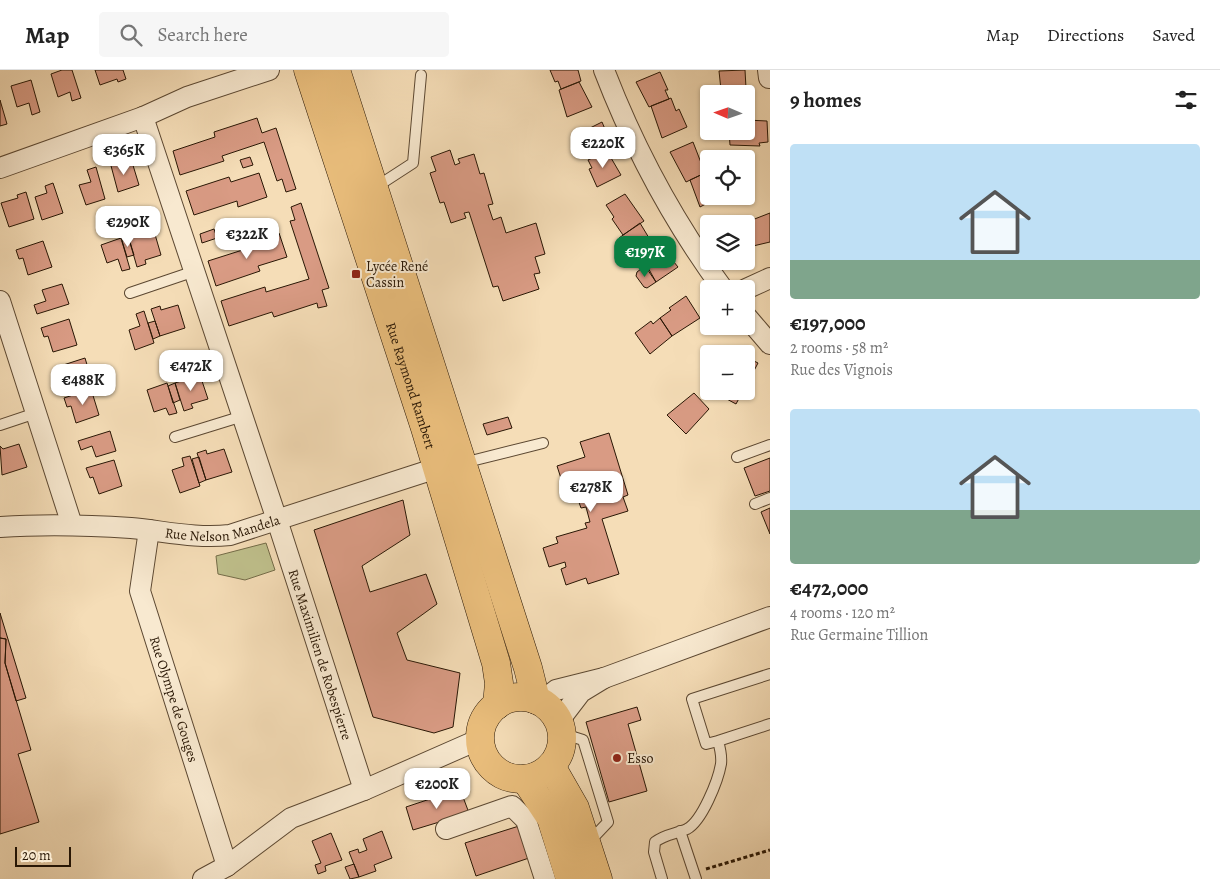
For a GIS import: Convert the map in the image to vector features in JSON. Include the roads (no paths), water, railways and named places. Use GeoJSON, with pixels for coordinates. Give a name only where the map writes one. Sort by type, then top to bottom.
{"type":"FeatureCollection","features":[{"type":"Feature","properties":{"kind":"main road","name":"Rue Raymond Rambert"},"geometry":{"type":"LineString","coordinates":[[308,70],[449,466],[528,668],[549,715]]}},
{"type":"Feature","properties":{"kind":"main road","name":"Rue Raymond Rambert"},"geometry":{"type":"LineString","coordinates":[[336,70],[375,187],[449,466],[496,663],[499,683],[497,705]]}},
{"type":"Feature","properties":{"kind":"main road"},"geometry":{"type":"LineString","coordinates":[[516,698],[549,715],[557,756],[551,766],[543,772],[524,779],[511,778],[499,773],[489,764],[482,752],[480,739],[485,720],[497,705],[516,698]]}},
{"type":"Feature","properties":{"kind":"main road"},"geometry":{"type":"LineString","coordinates":[[551,766],[576,808],[598,879]]}},
{"type":"Feature","properties":{"kind":"main road"},"geometry":{"type":"LineString","coordinates":[[524,779],[551,818],[570,879]]}},
{"type":"Feature","properties":{"kind":"street"},"geometry":{"type":"LineString","coordinates":[[0,168],[144,117],[187,97],[269,70]]}},
{"type":"Feature","properties":{"kind":"street"},"geometry":{"type":"LineString","coordinates":[[604,70],[640,155],[683,229],[717,280]]}},
{"type":"Feature","properties":{"kind":"street","name":"Rue Maximilien de Robespierre"},"geometry":{"type":"LineString","coordinates":[[144,117],[364,790]]}},
{"type":"Feature","properties":{"kind":"street"},"geometry":{"type":"LineString","coordinates":[[755,285],[770,278]]}},
{"type":"Feature","properties":{"kind":"street"},"geometry":{"type":"LineString","coordinates":[[0,301],[72,525]]}},
{"type":"Feature","properties":{"kind":"street"},"geometry":{"type":"LineString","coordinates":[[755,326],[770,344]]}},
{"type":"Feature","properties":{"kind":"street","name":"Rue Nelson Mandela"},"geometry":{"type":"LineString","coordinates":[[0,526],[72,525],[149,530],[206,537],[230,535],[449,466]]}},
{"type":"Feature","properties":{"kind":"street","name":"Rue Olympe de Gouges"},"geometry":{"type":"LineString","coordinates":[[149,530],[140,592],[227,866]]}},
{"type":"Feature","properties":{"kind":"street"},"geometry":{"type":"LineString","coordinates":[[549,715],[556,690],[604,678],[770,617]]}},
{"type":"Feature","properties":{"kind":"street"},"geometry":{"type":"LineString","coordinates":[[549,715],[604,678]]}},
{"type":"Feature","properties":{"kind":"street"},"geometry":{"type":"LineString","coordinates":[[203,879],[227,866],[291,818],[364,790],[480,739]]}},
{"type":"Feature","properties":{"kind":"street"},"geometry":{"type":"LineString","coordinates":[[446,829],[512,806],[526,820],[545,879]]}},
{"type":"Feature","properties":{"kind":"lane"},"geometry":{"type":"LineString","coordinates":[[375,187],[413,164],[422,75]]}},
{"type":"Feature","properties":{"kind":"lane"},"geometry":{"type":"LineString","coordinates":[[130,293],[195,272]]}},
{"type":"Feature","properties":{"kind":"lane"},"geometry":{"type":"LineString","coordinates":[[0,425],[36,414]]}},
{"type":"Feature","properties":{"kind":"lane"},"geometry":{"type":"LineString","coordinates":[[175,437],[243,416]]}},
{"type":"Feature","properties":{"kind":"lane"},"geometry":{"type":"LineString","coordinates":[[449,466],[543,443]]}},
{"type":"Feature","properties":{"kind":"lane"},"geometry":{"type":"LineString","coordinates":[[737,457],[770,445]]}},
{"type":"Feature","properties":{"kind":"lane"},"geometry":{"type":"LineString","coordinates":[[755,504],[770,498]]}},
{"type":"Feature","properties":{"kind":"lane"},"geometry":{"type":"LineString","coordinates":[[770,674],[692,699],[706,744],[770,724]]}},
{"type":"Feature","properties":{"kind":"lane"},"geometry":{"type":"LineString","coordinates":[[549,715],[583,740],[608,822],[587,844]]}},
{"type":"Feature","properties":{"kind":"lane"},"geometry":{"type":"LineString","coordinates":[[662,879],[654,852],[655,842],[663,836],[688,828],[699,818],[706,806],[721,765],[718,741]]}},
{"type":"Feature","properties":{"kind":"lane"},"geometry":{"type":"LineString","coordinates":[[680,831],[695,876]]}},
{"type":"Feature","properties":{"kind":"place","name":"Lycée René Cassin"},"geometry":{"type":"Point","coordinates":[356,274]}},
{"type":"Feature","properties":{"kind":"place","name":"Esso"},"geometry":{"type":"Point","coordinates":[617,758]}}]}
